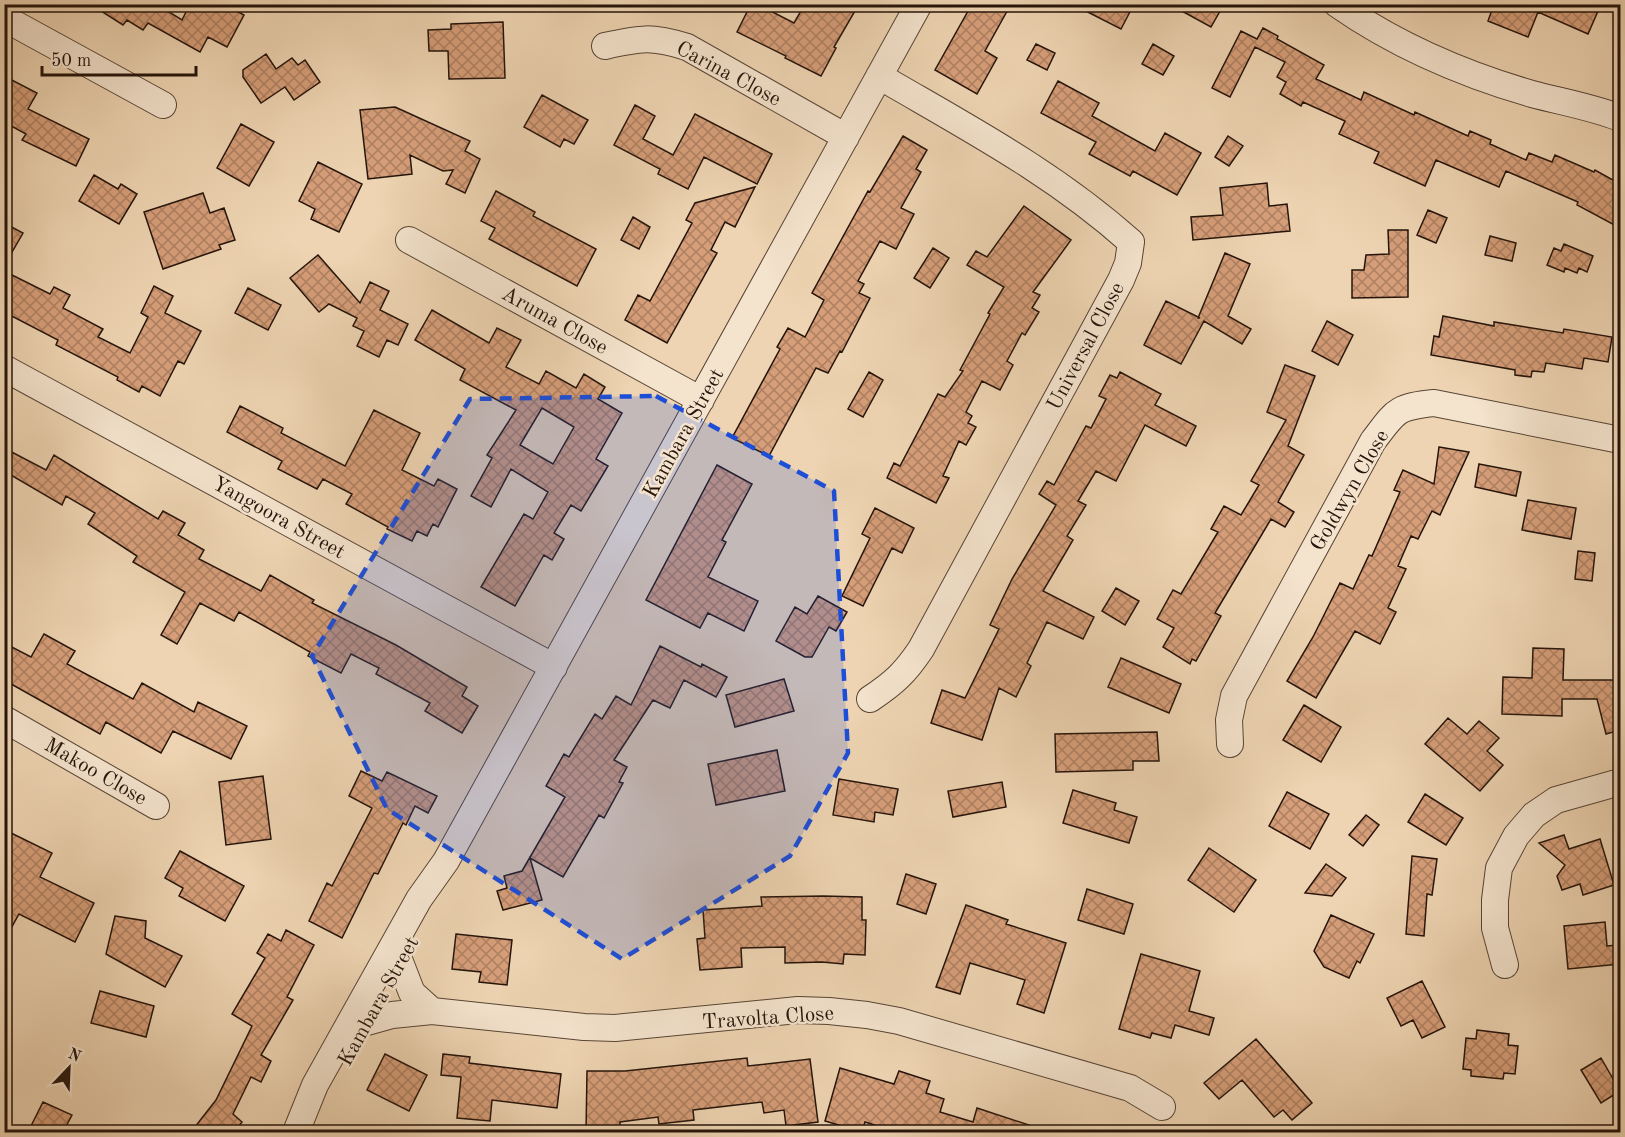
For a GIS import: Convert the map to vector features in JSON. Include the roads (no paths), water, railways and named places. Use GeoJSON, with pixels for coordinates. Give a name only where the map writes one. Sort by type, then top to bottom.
{"type":"FeatureCollection","features":[{"type":"Feature","properties":{"kind":"street","name":"Kambara Street"},"geometry":{"type":"LineString","coordinates":[[296,1132],[315,1085],[419,899],[446,861],[919,4]]}},
{"type":"Feature","properties":{"kind":"street"},"geometry":{"type":"LineString","coordinates":[[1338,4],[1398,41],[1478,77],[1599,110],[1620,118]]}},
{"type":"Feature","properties":{"kind":"street"},"geometry":{"type":"LineString","coordinates":[[4,18],[163,105]]}},
{"type":"Feature","properties":{"kind":"street","name":"Carina Close"},"geometry":{"type":"LineString","coordinates":[[605,46],[636,39],[660,39],[687,47],[846,137]]}},
{"type":"Feature","properties":{"kind":"street","name":"Universal Close"},"geometry":{"type":"LineString","coordinates":[[870,699],[894,683],[921,649],[1121,280],[1128,263],[1131,242],[1087,205],[1022,159],[879,76]]}},
{"type":"Feature","properties":{"kind":"street","name":"Aruma Close"},"geometry":{"type":"LineString","coordinates":[[409,240],[700,400]]}},
{"type":"Feature","properties":{"kind":"street","name":"Yangoora Street"},"geometry":{"type":"LineString","coordinates":[[6,371],[554,667]]}},
{"type":"Feature","properties":{"kind":"street","name":"Goldwyn Close"},"geometry":{"type":"LineString","coordinates":[[1230,744],[1229,720],[1234,696],[1373,441],[1398,410],[1434,404],[1620,440]]}},
{"type":"Feature","properties":{"kind":"street","name":"Makoo Close"},"geometry":{"type":"LineString","coordinates":[[4,719],[156,806]]}},
{"type":"Feature","properties":{"kind":"street"},"geometry":{"type":"LineString","coordinates":[[1505,965],[1495,928],[1495,900],[1499,868],[1516,836],[1534,815],[1556,800],[1620,782]]}},
{"type":"Feature","properties":{"kind":"street","name":"Kambara Street"},"geometry":{"type":"LineString","coordinates":[[296,1132],[328,1092],[367,1022],[430,906],[446,861]]}},
{"type":"Feature","properties":{"kind":"street"},"geometry":{"type":"LineString","coordinates":[[400,962],[412,993],[432,1011]]}},
{"type":"Feature","properties":{"kind":"street","name":"Travolta Close"},"geometry":{"type":"LineString","coordinates":[[367,1022],[392,1015],[432,1011],[584,1028],[615,1028],[798,1010],[867,1015],[899,1021],[1130,1088],[1162,1107]]}}]}
